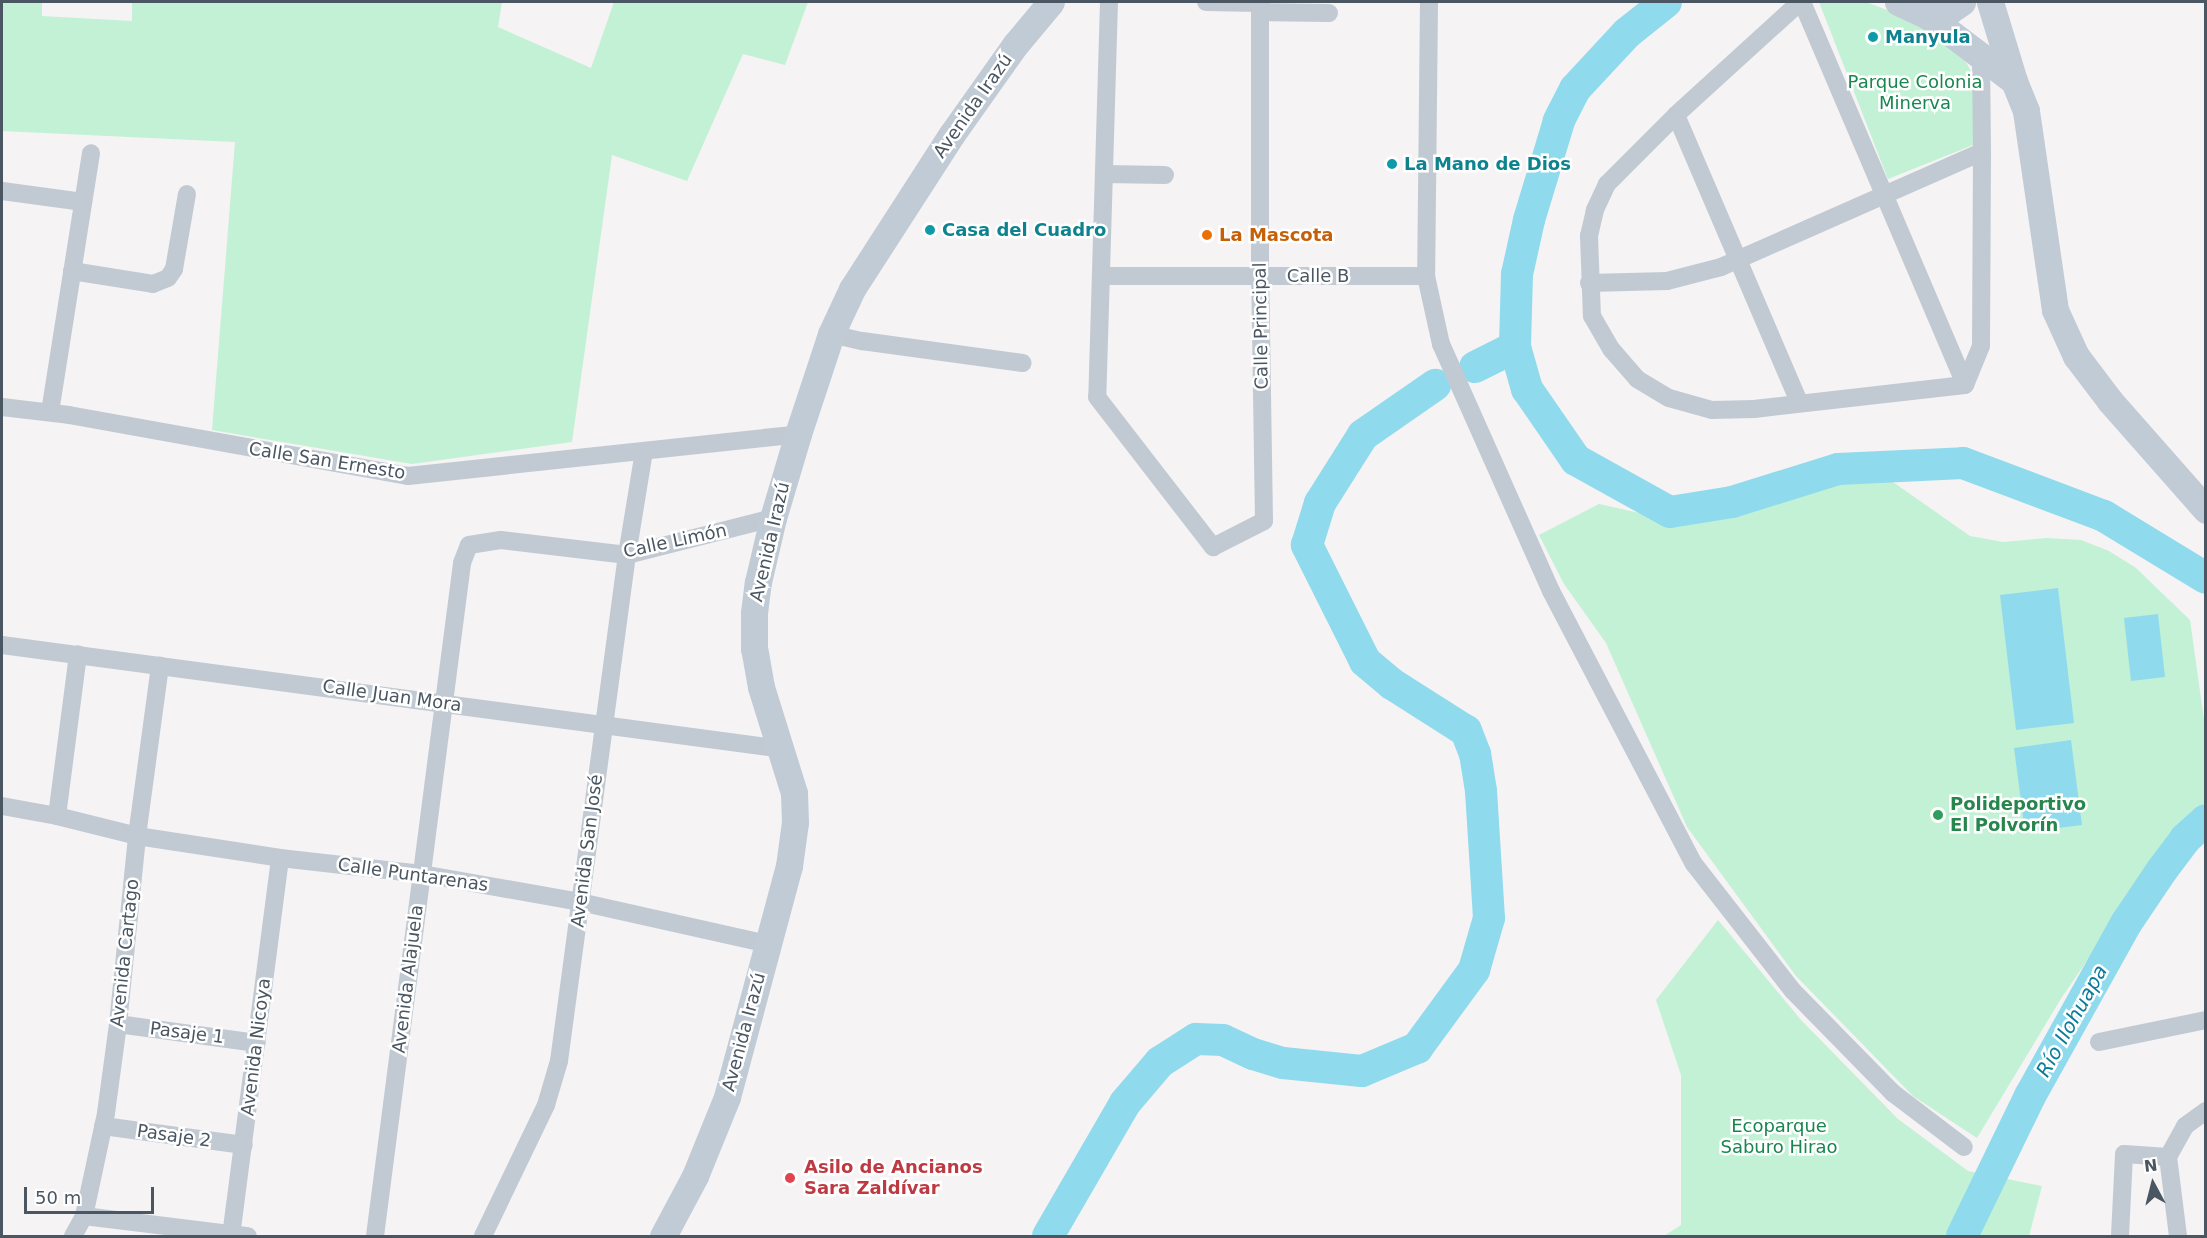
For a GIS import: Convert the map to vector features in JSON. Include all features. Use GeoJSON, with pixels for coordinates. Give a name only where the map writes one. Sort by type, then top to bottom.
{"type":"FeatureCollection","features":[{"type":"Feature","properties":{"kind":"street","name":"Avenida Irazú"},"geometry":{"type":"LineString","coordinates":[[663,1236],[696,1176],[727,1097],[789,866],[795,822],[794,793],[761,687],[754,649],[754,613],[758,582],[773,518],[798,434],[831,334],[852,289],[952,134],[1016,45],[1051,2]]}},
{"type":"Feature","properties":{"kind":"street"},"geometry":{"type":"LineString","coordinates":[[1101,276],[1109,2]]}},
{"type":"Feature","properties":{"kind":"street"},"geometry":{"type":"LineString","coordinates":[[1206,2],[1260,5],[1329,14]]}},
{"type":"Feature","properties":{"kind":"street"},"geometry":{"type":"LineString","coordinates":[[1429,2],[1426,276],[1441,344],[1551,591],[1694,864],[1793,991],[1893,1093],[1964,1147]]}},
{"type":"Feature","properties":{"kind":"street"},"geometry":{"type":"LineString","coordinates":[[1801,2],[1883,193],[1965,385],[1799,402],[1755,409],[1712,410],[1661,393],[1637,379],[1612,350],[1592,316],[1589,236],[1595,210],[1607,183],[1676,115],[1801,2]]}},
{"type":"Feature","properties":{"kind":"street"},"geometry":{"type":"LineString","coordinates":[[1898,2],[1928,16],[2014,81]]}},
{"type":"Feature","properties":{"kind":"street"},"geometry":{"type":"LineString","coordinates":[[1928,16],[1949,11],[1962,2]]}},
{"type":"Feature","properties":{"kind":"street"},"geometry":{"type":"LineString","coordinates":[[1990,2],[2014,81],[2026,111],[2055,310],[2076,356],[2110,401],[2205,510]]}},
{"type":"Feature","properties":{"kind":"street","name":"Calle Principal"},"geometry":{"type":"LineString","coordinates":[[1101,276],[1097,397],[1213,547],[1264,521],[1260,275],[1260,5]]}},
{"type":"Feature","properties":{"kind":"street"},"geometry":{"type":"LineString","coordinates":[[1965,385],[1980,346],[1981,56]]}},
{"type":"Feature","properties":{"kind":"street"},"geometry":{"type":"LineString","coordinates":[[1676,115],[1799,402]]}},
{"type":"Feature","properties":{"kind":"street"},"geometry":{"type":"LineString","coordinates":[[1589,283],[1667,281],[1721,267],[1883,193],[1982,152]]}},
{"type":"Feature","properties":{"kind":"street"},"geometry":{"type":"LineString","coordinates":[[50,412],[91,153]]}},
{"type":"Feature","properties":{"kind":"street"},"geometry":{"type":"LineString","coordinates":[[1104,174],[1165,175]]}},
{"type":"Feature","properties":{"kind":"street"},"geometry":{"type":"LineString","coordinates":[[2,191],[83,202]]}},
{"type":"Feature","properties":{"kind":"street"},"geometry":{"type":"LineString","coordinates":[[72,271],[153,284],[168,278],[174,269],[187,194]]}},
{"type":"Feature","properties":{"kind":"street","name":"Calle B"},"geometry":{"type":"LineString","coordinates":[[1101,276],[1426,276]]}},
{"type":"Feature","properties":{"kind":"street"},"geometry":{"type":"LineString","coordinates":[[831,334],[862,341],[1022,363]]}},
{"type":"Feature","properties":{"kind":"street","name":"Calle San Ernesto"},"geometry":{"type":"LineString","coordinates":[[2,407],[50,412],[408,476],[798,434]]}},
{"type":"Feature","properties":{"kind":"street","name":"Avenida San José"},"geometry":{"type":"LineString","coordinates":[[483,1236],[546,1105],[559,1060],[627,555],[644,451]]}},
{"type":"Feature","properties":{"kind":"street","name":"Calle Limón"},"geometry":{"type":"LineString","coordinates":[[469,545],[501,540],[627,555],[773,518]]}},
{"type":"Feature","properties":{"kind":"street","name":"Avenida Alajuela"},"geometry":{"type":"LineString","coordinates":[[375,1236],[462,562],[469,545]]}},
{"type":"Feature","properties":{"kind":"street","name":"Calle Juan Mora"},"geometry":{"type":"LineString","coordinates":[[2,645],[444,702],[603,727],[782,749]]}},
{"type":"Feature","properties":{"kind":"street"},"geometry":{"type":"LineString","coordinates":[[57,816],[78,654]]}},
{"type":"Feature","properties":{"kind":"street","name":"Avenida Cartago"},"geometry":{"type":"LineString","coordinates":[[73,1236],[84,1216],[103,1126],[118,1024],[137,837],[160,666]]}},
{"type":"Feature","properties":{"kind":"street","name":"Calle Puntarenas"},"geometry":{"type":"LineString","coordinates":[[2,806],[57,816],[137,837],[280,858],[422,874],[580,902],[768,944]]}},
{"type":"Feature","properties":{"kind":"street","name":"Avenida Nicoya"},"geometry":{"type":"LineString","coordinates":[[237,1236],[244,1145],[280,858]]}},
{"type":"Feature","properties":{"kind":"street"},"geometry":{"type":"LineString","coordinates":[[2099,1042],[2205,1020]]}},
{"type":"Feature","properties":{"kind":"street","name":"Pasaje 1"},"geometry":{"type":"LineString","coordinates":[[118,1024],[257,1042]]}},
{"type":"Feature","properties":{"kind":"street"},"geometry":{"type":"LineString","coordinates":[[2178,1236],[2168,1157],[2185,1126],[2205,1111]]}},
{"type":"Feature","properties":{"kind":"street","name":"Pasaje 2"},"geometry":{"type":"LineString","coordinates":[[103,1126],[244,1145]]}},
{"type":"Feature","properties":{"kind":"street"},"geometry":{"type":"LineString","coordinates":[[2120,1236],[2124,1154],[2168,1157]]}},
{"type":"Feature","properties":{"kind":"street"},"geometry":{"type":"LineString","coordinates":[[84,1216],[237,1236]]}},
{"type":"Feature","properties":{"kind":"green space"},"geometry":{"type":"Polygon","coordinates":[[[2,2],[42,2],[42,16],[132,21],[132,2],[502,2],[498,27],[591,68],[614,2],[808,2],[785,65],[743,54],[687,181],[612,155],[572,442],[412,464],[212,430],[235,142],[2,131],[2,2]]]}},
{"type":"Feature","properties":{"kind":"green space","name":"Parque Colonia Minerva"},"geometry":{"type":"Polygon","coordinates":[[[1819,2],[1866,2],[1924,24],[1966,62],[1973,75],[1973,145],[1888,179],[1819,2]]]}},
{"type":"Feature","properties":{"kind":"green space","name":"Polideportivo El Polvorín"},"geometry":{"type":"Polygon","coordinates":[[[1883,475],[1970,536],[2003,542],[2047,538],[2081,540],[2109,551],[2136,568],[2190,620],[2205,727],[2205,802],[2133,894],[2062,997],[1977,1138],[1913,1096],[1796,976],[1687,827],[1606,643],[1564,584],[1539,535],[1599,504],[1662,518],[1753,505],[1837,477],[1883,475]]]}},
{"type":"Feature","properties":{"kind":"green space","name":"Ecoparque Saburo Hirao"},"geometry":{"type":"Polygon","coordinates":[[[1718,920],[1801,1020],[1898,1119],[1968,1171],[2042,1186],[2029,1236],[1664,1236],[1681,1225],[1681,1075],[1656,1000],[1718,920]]]}},
{"type":"Feature","properties":{"kind":"water"},"geometry":{"type":"Polygon","coordinates":[[[2058,588],[2074,723],[2016,730],[2000,595],[2058,588]]]}},
{"type":"Feature","properties":{"kind":"water"},"geometry":{"type":"Polygon","coordinates":[[[2158,614],[2165,677],[2131,681],[2124,618],[2158,614]]]}},
{"type":"Feature","properties":{"kind":"water"},"geometry":{"type":"Polygon","coordinates":[[[2071,740],[2082,825],[2025,832],[2014,748],[2071,740]]]}},
{"type":"Feature","properties":{"kind":"waterway"},"geometry":{"type":"LineString","coordinates":[[1666,2],[1627,33],[1575,89],[1559,121],[1529,220],[1517,274],[1515,347],[1527,389],[1576,460],[1670,512],[1732,502],[1838,469],[1963,463],[2104,516],[2206,578]]}},
{"type":"Feature","properties":{"kind":"waterway"},"geometry":{"type":"LineString","coordinates":[[1475,367],[1515,347]]}},
{"type":"Feature","properties":{"kind":"waterway"},"geometry":{"type":"LineString","coordinates":[[1048,1236],[1125,1103],[1160,1062],[1196,1039],[1223,1040],[1253,1054],[1283,1063],[1362,1071],[1417,1048],[1474,970],[1489,918],[1481,791],[1475,754],[1466,731],[1392,684],[1365,661],[1307,545],[1320,503],[1363,435],[1435,385]]}},
{"type":"Feature","properties":{"kind":"waterway","name":"Río Ilohuapa"},"geometry":{"type":"LineString","coordinates":[[1962,1236],[2030,1096],[2127,922],[2185,839],[2206,820]]}},
{"type":"Feature","properties":{"kind":"place","name":"Manyula"},"geometry":{"type":"Point","coordinates":[1873,37]}},
{"type":"Feature","properties":{"kind":"place","name":"La Mano de Dios"},"geometry":{"type":"Point","coordinates":[1392,164]}},
{"type":"Feature","properties":{"kind":"place","name":"Casa del Cuadro"},"geometry":{"type":"Point","coordinates":[930,230]}},
{"type":"Feature","properties":{"kind":"place","name":"La Mascota"},"geometry":{"type":"Point","coordinates":[1207,235]}},
{"type":"Feature","properties":{"kind":"place","name":"Polideportivo El Polvorín"},"geometry":{"type":"Point","coordinates":[1938,815]}},
{"type":"Feature","properties":{"kind":"place","name":"Asilo de Ancianos Sara Zaldívar"},"geometry":{"type":"Point","coordinates":[790,1178]}}]}
